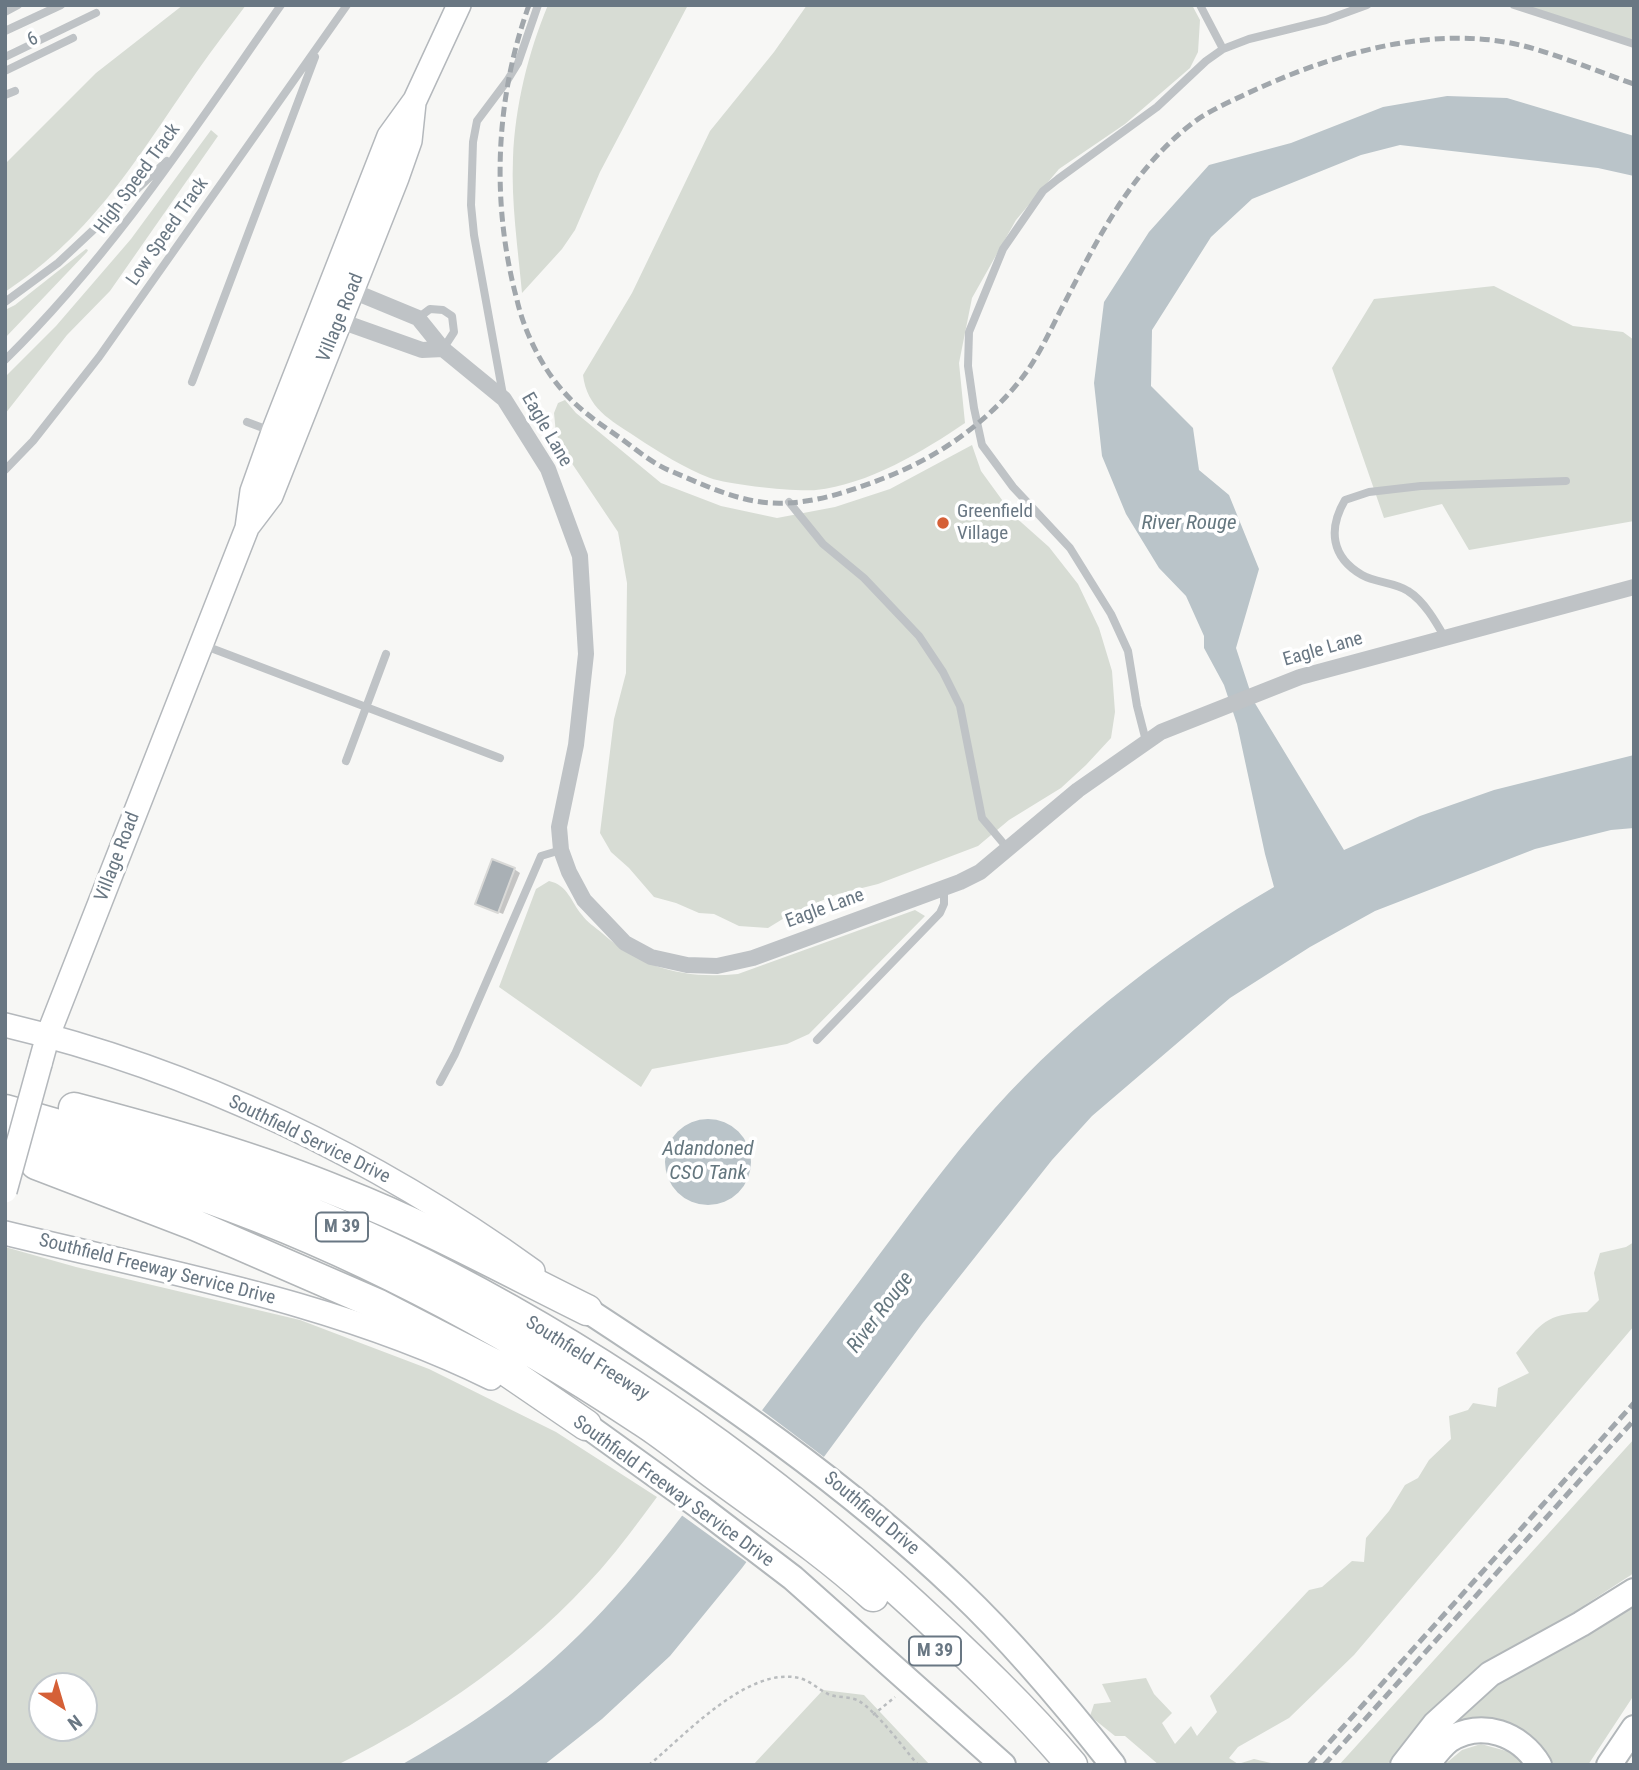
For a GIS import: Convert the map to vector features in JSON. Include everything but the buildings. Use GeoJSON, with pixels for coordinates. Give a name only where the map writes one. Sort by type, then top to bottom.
{"type":"FeatureCollection","features":[{"type":"Feature","properties":{"kind":"highway"},"geometry":{"type":"LineString","coordinates":[[5,1091],[170,1134],[298,1175],[396,1217],[587,1310]]}},
{"type":"Feature","properties":{"kind":"highway","name":"Southfield Freeway"},"geometry":{"type":"LineString","coordinates":[[5,1110],[141,1149],[225,1178],[321,1217],[446,1275],[592,1358],[648,1410],[822,1538],[986,1672],[1072,1765]]}},
{"type":"Feature","properties":{"kind":"highway","name":"Southfield Freeway"},"geometry":{"type":"LineString","coordinates":[[5,1136],[122,1169],[211,1198],[366,1263],[648,1410]]}},
{"type":"Feature","properties":{"kind":"highway"},"geometry":{"type":"LineString","coordinates":[[5,1154],[70,1175],[195,1225],[379,1305],[507,1371],[586,1425]]}},
{"type":"Feature","properties":{"kind":"highway","name":"Southfield Freeway"},"geometry":{"type":"LineString","coordinates":[[822,1538],[845,1570],[956,1671],[1046,1765]]}},
{"type":"Feature","properties":{"kind":"main road","name":"Southfield Drive"},"geometry":{"type":"LineString","coordinates":[[587,1310],[758,1425],[852,1497],[929,1562],[992,1623],[1114,1765]]}},
{"type":"Feature","properties":{"kind":"main road","name":"Southfield Freeway Service Drive"},"geometry":{"type":"LineString","coordinates":[[586,1425],[793,1578],[1003,1765]]}},
{"type":"Feature","properties":{"kind":"main road"},"geometry":{"type":"LineString","coordinates":[[1403,1765],[1435,1724],[1490,1674],[1581,1624],[1634,1591]]}},
{"type":"Feature","properties":{"kind":"main road"},"geometry":{"type":"LineString","coordinates":[[1609,1765],[1634,1728]]}},
{"type":"Feature","properties":{"kind":"main road"},"geometry":{"type":"LineString","coordinates":[[1427,1765],[1447,1742],[1467,1732],[1481,1730],[1512,1738],[1527,1748],[1539,1765]]}},
{"type":"Feature","properties":{"kind":"street","name":"Village Road"},"geometry":{"type":"LineString","coordinates":[[5,1191],[48,1035],[247,528],[271,496],[283,436],[342,287],[410,141],[415,100],[459,5]]}},
{"type":"Feature","properties":{"kind":"street","name":"Eagle Lane"},"geometry":{"type":"LineString","coordinates":[[342,287],[418,318],[443,349],[504,399],[548,469],[580,556],[586,654],[576,745],[559,827],[561,850],[584,900],[625,943],[651,957],[687,965],[717,966],[753,958],[944,888],[980,872],[1078,790],[1161,732],[1300,677],[1634,587]]}},
{"type":"Feature","properties":{"kind":"street"},"geometry":{"type":"LineString","coordinates":[[330,317],[422,350],[443,349]]}},
{"type":"Feature","properties":{"kind":"street","name":"Southfield Service Drive"},"geometry":{"type":"LineString","coordinates":[[5,1025],[48,1035],[131,1062],[270,1118],[356,1161],[446,1212],[587,1310]]}},
{"type":"Feature","properties":{"kind":"street","name":"Southfield Freeway Service Drive"},"geometry":{"type":"LineString","coordinates":[[5,1233],[292,1303],[342,1318],[440,1355],[586,1425]]}},
{"type":"Feature","properties":{"kind":"lane"},"geometry":{"type":"LineString","coordinates":[[5,12],[18,5]]}},
{"type":"Feature","properties":{"kind":"lane"},"geometry":{"type":"LineString","coordinates":[[5,32],[61,5]]}},
{"type":"Feature","properties":{"kind":"lane","name":"High Speed Track"},"geometry":{"type":"LineString","coordinates":[[5,360],[49,317],[120,233],[281,5]]}},
{"type":"Feature","properties":{"kind":"lane","name":"Low Speed Track"},"geometry":{"type":"LineString","coordinates":[[5,470],[33,441],[99,357],[347,5]]}},
{"type":"Feature","properties":{"kind":"lane"},"geometry":{"type":"LineString","coordinates":[[504,399],[474,235],[471,205],[473,142],[477,121],[518,62],[538,5]]}},
{"type":"Feature","properties":{"kind":"lane"},"geometry":{"type":"LineString","coordinates":[[1200,5],[1223,49]]}},
{"type":"Feature","properties":{"kind":"lane"},"geometry":{"type":"LineString","coordinates":[[1146,741],[1128,651],[1111,614],[1070,548],[1013,487],[982,445],[968,366],[969,332],[1003,249],[1043,191],[1157,107],[1206,61],[1223,49],[1249,39],[1326,20],[1367,5]]}},
{"type":"Feature","properties":{"kind":"lane"},"geometry":{"type":"LineString","coordinates":[[1514,5],[1634,44]]}},
{"type":"Feature","properties":{"kind":"lane"},"geometry":{"type":"LineString","coordinates":[[5,57],[96,13]]}},
{"type":"Feature","properties":{"kind":"lane","name":"6"},"geometry":{"type":"LineString","coordinates":[[5,71],[73,38]]}},
{"type":"Feature","properties":{"kind":"lane"},"geometry":{"type":"LineString","coordinates":[[192,382],[320,44]]}},
{"type":"Feature","properties":{"kind":"lane"},"geometry":{"type":"LineString","coordinates":[[5,95],[15,91]]}},
{"type":"Feature","properties":{"kind":"lane"},"geometry":{"type":"LineString","coordinates":[[5,302],[58,263],[182,147]]}},
{"type":"Feature","properties":{"kind":"lane","name":"Eagle Lane"},"geometry":{"type":"LineString","coordinates":[[418,318],[430,309],[443,310],[452,316],[454,332],[443,349]]}},
{"type":"Feature","properties":{"kind":"lane"},"geometry":{"type":"LineString","coordinates":[[247,422],[283,436]]}},
{"type":"Feature","properties":{"kind":"lane"},"geometry":{"type":"LineString","coordinates":[[1445,638],[1430,613],[1409,591],[1363,575],[1343,560],[1334,540],[1335,517],[1345,500],[1368,492],[1421,486],[1566,481]]}},
{"type":"Feature","properties":{"kind":"lane"},"geometry":{"type":"LineString","coordinates":[[789,502],[823,544],[864,578],[919,636],[943,673],[960,706],[982,818],[1009,850]]}},
{"type":"Feature","properties":{"kind":"lane"},"geometry":{"type":"LineString","coordinates":[[201,644],[500,758]]}},
{"type":"Feature","properties":{"kind":"lane"},"geometry":{"type":"LineString","coordinates":[[346,761],[386,654]]}},
{"type":"Feature","properties":{"kind":"lane"},"geometry":{"type":"LineString","coordinates":[[440,1082],[455,1054],[541,856],[561,850]]}},
{"type":"Feature","properties":{"kind":"lane"},"geometry":{"type":"LineString","coordinates":[[817,1040],[940,913],[944,904],[944,888]]}},
{"type":"Feature","properties":{"kind":"path"},"geometry":{"type":"LineString","coordinates":[[649,1765],[709,1713],[749,1685],[766,1679],[799,1678],[830,1695],[858,1700],[918,1765]]}},
{"type":"Feature","properties":{"kind":"path"},"geometry":{"type":"LineString","coordinates":[[873,1715],[912,1682]]}},
{"type":"Feature","properties":{"kind":"shaded area"},"geometry":{"type":"Polygon","coordinates":[[[183,5],[246,5],[113,191],[65,244],[5,292],[5,164],[96,73],[183,5]]]}},
{"type":"Feature","properties":{"kind":"shaded area"},"geometry":{"type":"Polygon","coordinates":[[[548,5],[688,5],[600,172],[575,230],[562,249],[522,293],[513,191],[514,138],[524,80],[548,5]]]}},
{"type":"Feature","properties":{"kind":"shaded area"},"geometry":{"type":"Polygon","coordinates":[[[807,5],[1192,5],[1200,20],[1198,52],[1190,68],[1125,124],[1059,169],[1016,220],[972,298],[959,363],[965,423],[932,445],[875,474],[816,490],[719,481],[682,465],[626,431],[601,412],[589,396],[583,375],[632,293],[710,131],[774,52],[807,5]]]}},
{"type":"Feature","properties":{"kind":"shaded area"},"geometry":{"type":"Polygon","coordinates":[[[1509,5],[1634,5],[1634,47],[1509,5]]]}},
{"type":"Feature","properties":{"kind":"shaded area"},"geometry":{"type":"Polygon","coordinates":[[[211,130],[218,136],[110,291],[67,335],[5,414],[5,377],[56,326],[131,239],[211,130]]]}},
{"type":"Feature","properties":{"kind":"shaded area"},"geometry":{"type":"Polygon","coordinates":[[[86,249],[87,252],[5,338],[5,310],[86,249]]]}},
{"type":"Feature","properties":{"kind":"shaded area"},"geometry":{"type":"Polygon","coordinates":[[[1494,286],[1573,326],[1623,332],[1634,340],[1634,521],[1469,550],[1442,504],[1384,518],[1332,368],[1374,299],[1494,286]]]}},
{"type":"Feature","properties":{"kind":"shaded area"},"geometry":{"type":"Polygon","coordinates":[[[565,400],[576,413],[661,483],[721,506],[777,518],[835,507],[890,489],[972,445],[981,471],[1013,515],[1049,547],[1078,584],[1099,628],[1112,671],[1115,712],[1111,738],[1061,788],[1009,820],[978,846],[878,884],[838,894],[794,912],[768,928],[739,926],[714,914],[699,913],[654,897],[611,852],[600,833],[614,719],[626,673],[627,583],[618,532],[569,459],[556,434],[554,413],[558,403],[565,400]]]}},
{"type":"Feature","properties":{"kind":"shaded area"},"geometry":{"type":"Polygon","coordinates":[[[549,881],[565,890],[589,922],[633,955],[665,969],[700,975],[738,974],[915,910],[925,916],[809,1034],[787,1044],[652,1069],[641,1087],[499,987],[536,889],[549,881]]]}},
{"type":"Feature","properties":{"kind":"shaded area"},"geometry":{"type":"Polygon","coordinates":[[[1634,1242],[1634,1326],[1354,1655],[1289,1718],[1238,1747],[1229,1758],[1238,1764],[1254,1759],[1271,1763],[1270,1765],[1159,1765],[1125,1736],[1115,1736],[1090,1716],[1094,1704],[1111,1702],[1102,1684],[1146,1678],[1154,1694],[1172,1713],[1162,1723],[1175,1744],[1191,1726],[1197,1736],[1217,1712],[1210,1696],[1309,1590],[1322,1587],[1352,1561],[1364,1562],[1366,1538],[1389,1511],[1405,1485],[1418,1478],[1429,1460],[1451,1439],[1449,1416],[1468,1410],[1473,1403],[1496,1407],[1498,1388],[1529,1373],[1516,1353],[1546,1322],[1562,1315],[1587,1312],[1599,1300],[1594,1273],[1600,1253],[1626,1247],[1634,1242]]]}},
{"type":"Feature","properties":{"kind":"shaded area"},"geometry":{"type":"Polygon","coordinates":[[[5,1247],[76,1267],[300,1320],[429,1369],[556,1432],[657,1497],[601,1569],[543,1628],[511,1655],[445,1703],[337,1765],[5,1765],[5,1247]]]}},
{"type":"Feature","properties":{"kind":"shaded area"},"geometry":{"type":"Polygon","coordinates":[[[1634,1439],[1634,1573],[1585,1605],[1580,1613],[1456,1687],[1433,1708],[1387,1765],[1339,1765],[1634,1439]]]}},
{"type":"Feature","properties":{"kind":"shaded area"},"geometry":{"type":"Polygon","coordinates":[[[1634,1604],[1634,1695],[1588,1765],[1547,1765],[1454,1729],[1450,1719],[1476,1696],[1634,1604]]]}},
{"type":"Feature","properties":{"kind":"shaded area"},"geometry":{"type":"Polygon","coordinates":[[[823,1690],[864,1695],[930,1765],[753,1765],[823,1690]]]}},
{"type":"Feature","properties":{"kind":"shaded area"},"geometry":{"type":"Polygon","coordinates":[[[1481,1744],[1510,1752],[1524,1765],[1444,1765],[1462,1750],[1481,1744]]]}},
{"type":"Feature","properties":{"kind":"water","name":"River Rouge"},"geometry":{"type":"Polygon","coordinates":[[[1447,96],[1507,98],[1634,136],[1634,176],[1598,168],[1400,145],[1361,155],[1252,199],[1211,237],[1152,330],[1151,386],[1193,428],[1199,470],[1229,495],[1259,569],[1236,648],[1253,700],[1344,850],[1420,816],[1494,790],[1634,755],[1634,828],[1611,830],[1535,849],[1375,911],[1310,947],[1230,998],[1092,1116],[1052,1160],[922,1324],[742,1568],[670,1656],[602,1719],[544,1765],[401,1765],[438,1744],[508,1697],[592,1623],[681,1517],[942,1172],[1025,1076],[1091,1015],[1126,987],[1199,933],[1274,887],[1237,724],[1224,685],[1204,648],[1204,636],[1186,596],[1159,568],[1126,514],[1102,456],[1094,383],[1104,302],[1149,232],[1209,165],[1291,143],[1383,107],[1447,96]]]}},
{"type":"Feature","properties":{"kind":"water","name":"Adandoned CSO Tank"},"geometry":{"type":"Polygon","coordinates":[[[708,1119],[725,1122],[739,1131],[748,1145],[751,1162],[748,1179],[739,1193],[725,1202],[708,1205],[691,1202],[677,1193],[668,1179],[665,1162],[668,1145],[677,1131],[691,1122],[708,1119]]]}},
{"type":"Feature","properties":{"kind":"pier"},"geometry":{"type":"Polygon","coordinates":[[[759,1408],[828,1460],[749,1564],[680,1514],[759,1408]]]}},
{"type":"Feature","properties":{"kind":"railway"},"geometry":{"type":"LineString","coordinates":[[529,5],[509,77],[503,114],[500,189],[509,264],[520,312],[535,348],[555,382],[577,405],[653,462],[721,492],[771,503],[826,497],[899,472],[955,441],[988,414],[1004,399],[1032,364],[1105,228],[1135,182],[1172,140],[1194,122],[1226,103],[1279,79],[1348,55],[1420,40],[1457,38],[1493,40],[1528,47],[1634,84]]}},
{"type":"Feature","properties":{"kind":"railway"},"geometry":{"type":"LineString","coordinates":[[1309,1765],[1634,1403]]}},
{"type":"Feature","properties":{"kind":"railway"},"geometry":{"type":"LineString","coordinates":[[1324,1765],[1634,1420]]}},
{"type":"Feature","properties":{"kind":"place","name":"Greenfield Village"},"geometry":{"type":"Point","coordinates":[943,523]}}]}
